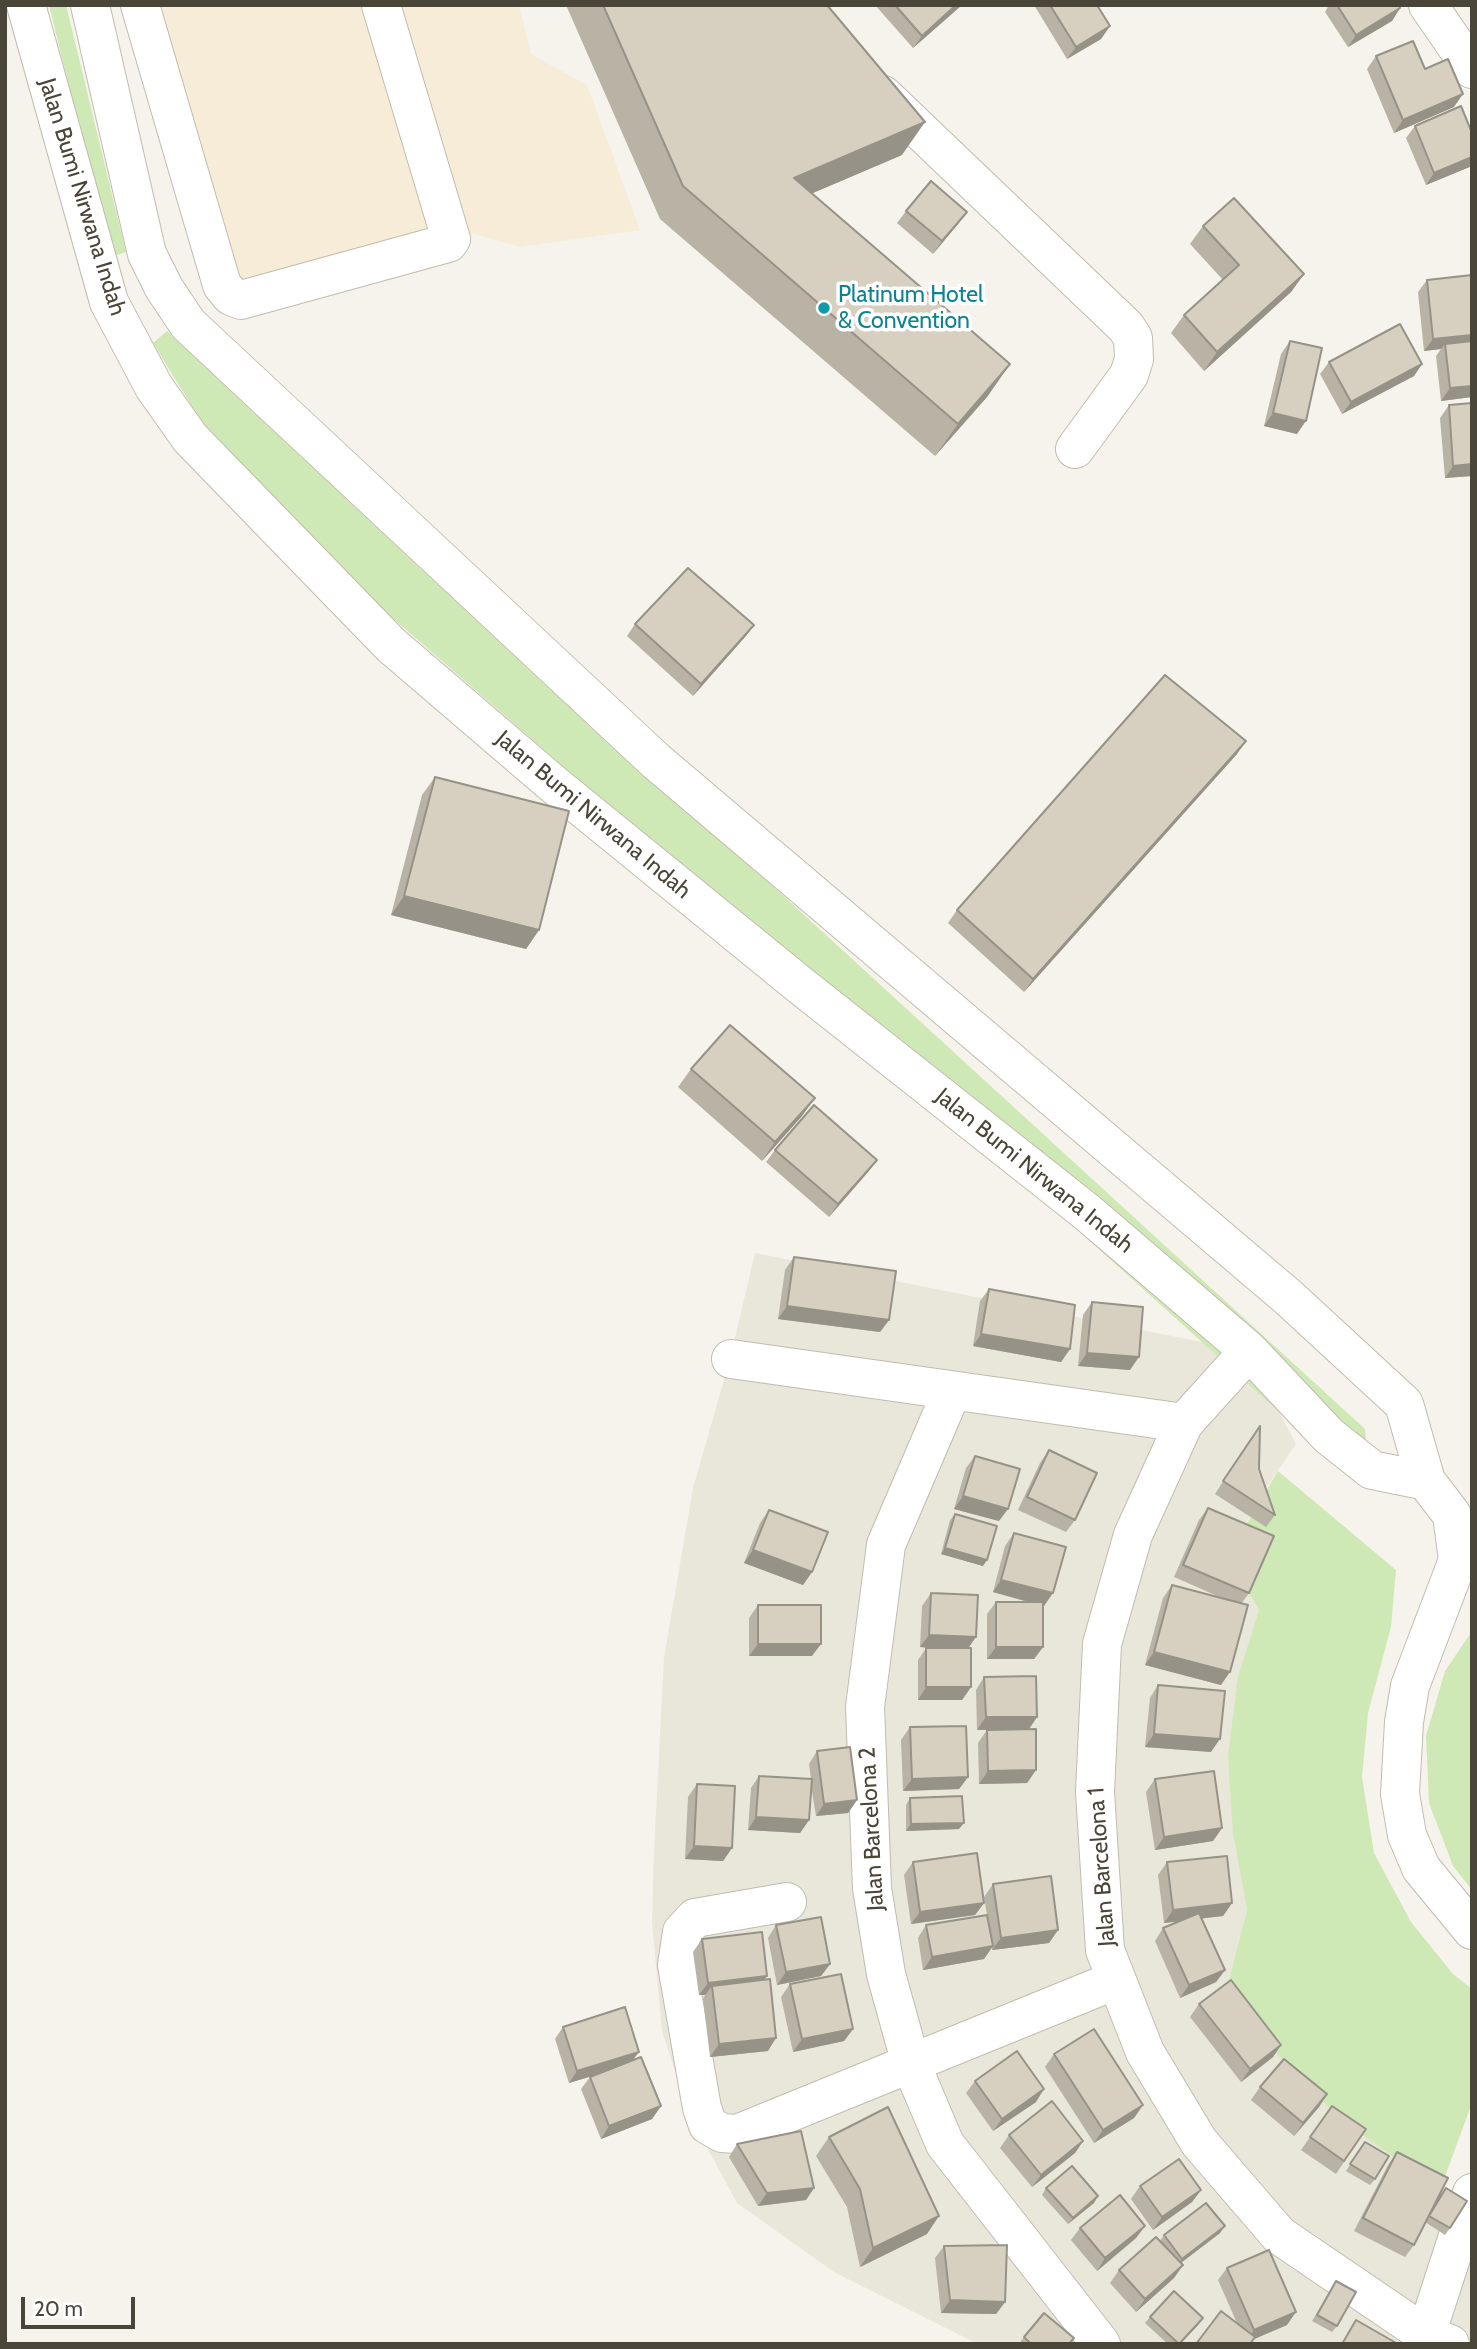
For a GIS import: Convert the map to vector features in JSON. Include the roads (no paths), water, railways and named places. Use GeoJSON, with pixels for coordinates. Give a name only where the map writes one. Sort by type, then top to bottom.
{"type":"FeatureCollection","features":[{"type":"Feature","properties":{"kind":"street","name":"Jalan Bumi Nirwana Indah"},"geometry":{"type":"LineString","coordinates":[[26,5],[109,302],[154,387],[190,438],[391,645],[682,889],[1088,1213],[1249,1350],[1329,1436],[1372,1470],[1426,1481],[1404,1404],[1288,1297],[656,761],[188,324],[147,254],[90,5]]}},
{"type":"Feature","properties":{"kind":"street"},"geometry":{"type":"LineString","coordinates":[[140,5],[222,285],[231,296],[242,300],[448,243],[451,239],[381,5]]}},
{"type":"Feature","properties":{"kind":"street"},"geometry":{"type":"LineString","coordinates":[[1428,5],[1472,69]]}},
{"type":"Feature","properties":{"kind":"street"},"geometry":{"type":"LineString","coordinates":[[854,67],[1126,327],[1135,348],[1129,375],[1075,449]]}},
{"type":"Feature","properties":{"kind":"street","name":"Jalan Barcelona 1"},"geometry":{"type":"LineString","coordinates":[[1249,1350],[1184,1423],[1133,1535],[1102,1644],[1095,1792],[1105,1950],[1144,2052],[1199,2142],[1279,2235],[1433,2341]]}},
{"type":"Feature","properties":{"kind":"street"},"geometry":{"type":"LineString","coordinates":[[731,1359],[1184,1423]]}},
{"type":"Feature","properties":{"kind":"street","name":"Jalan Barcelona 2"},"geometry":{"type":"LineString","coordinates":[[952,1391],[886,1545],[865,1707],[872,1888],[886,1974],[911,2064],[945,2144],[1101,2344]]}},
{"type":"Feature","properties":{"kind":"street"},"geometry":{"type":"LineString","coordinates":[[1426,1481],[1452,1515],[1458,1560],[1410,1686],[1404,1722],[1401,1794],[1407,1835],[1421,1868],[1472,1930]]}},
{"type":"Feature","properties":{"kind":"street"},"geometry":{"type":"LineString","coordinates":[[787,1902],[695,1919],[682,1932],[677,1965],[702,2108],[708,2125],[722,2133],[737,2134],[1116,1980]]}},
{"type":"Feature","properties":{"kind":"street"},"geometry":{"type":"LineString","coordinates":[[1433,2341],[1472,2193]]}},
{"type":"Feature","properties":{"kind":"place","name":"Platinum Hotel & Convention"},"geometry":{"type":"Point","coordinates":[824,308]}}]}
